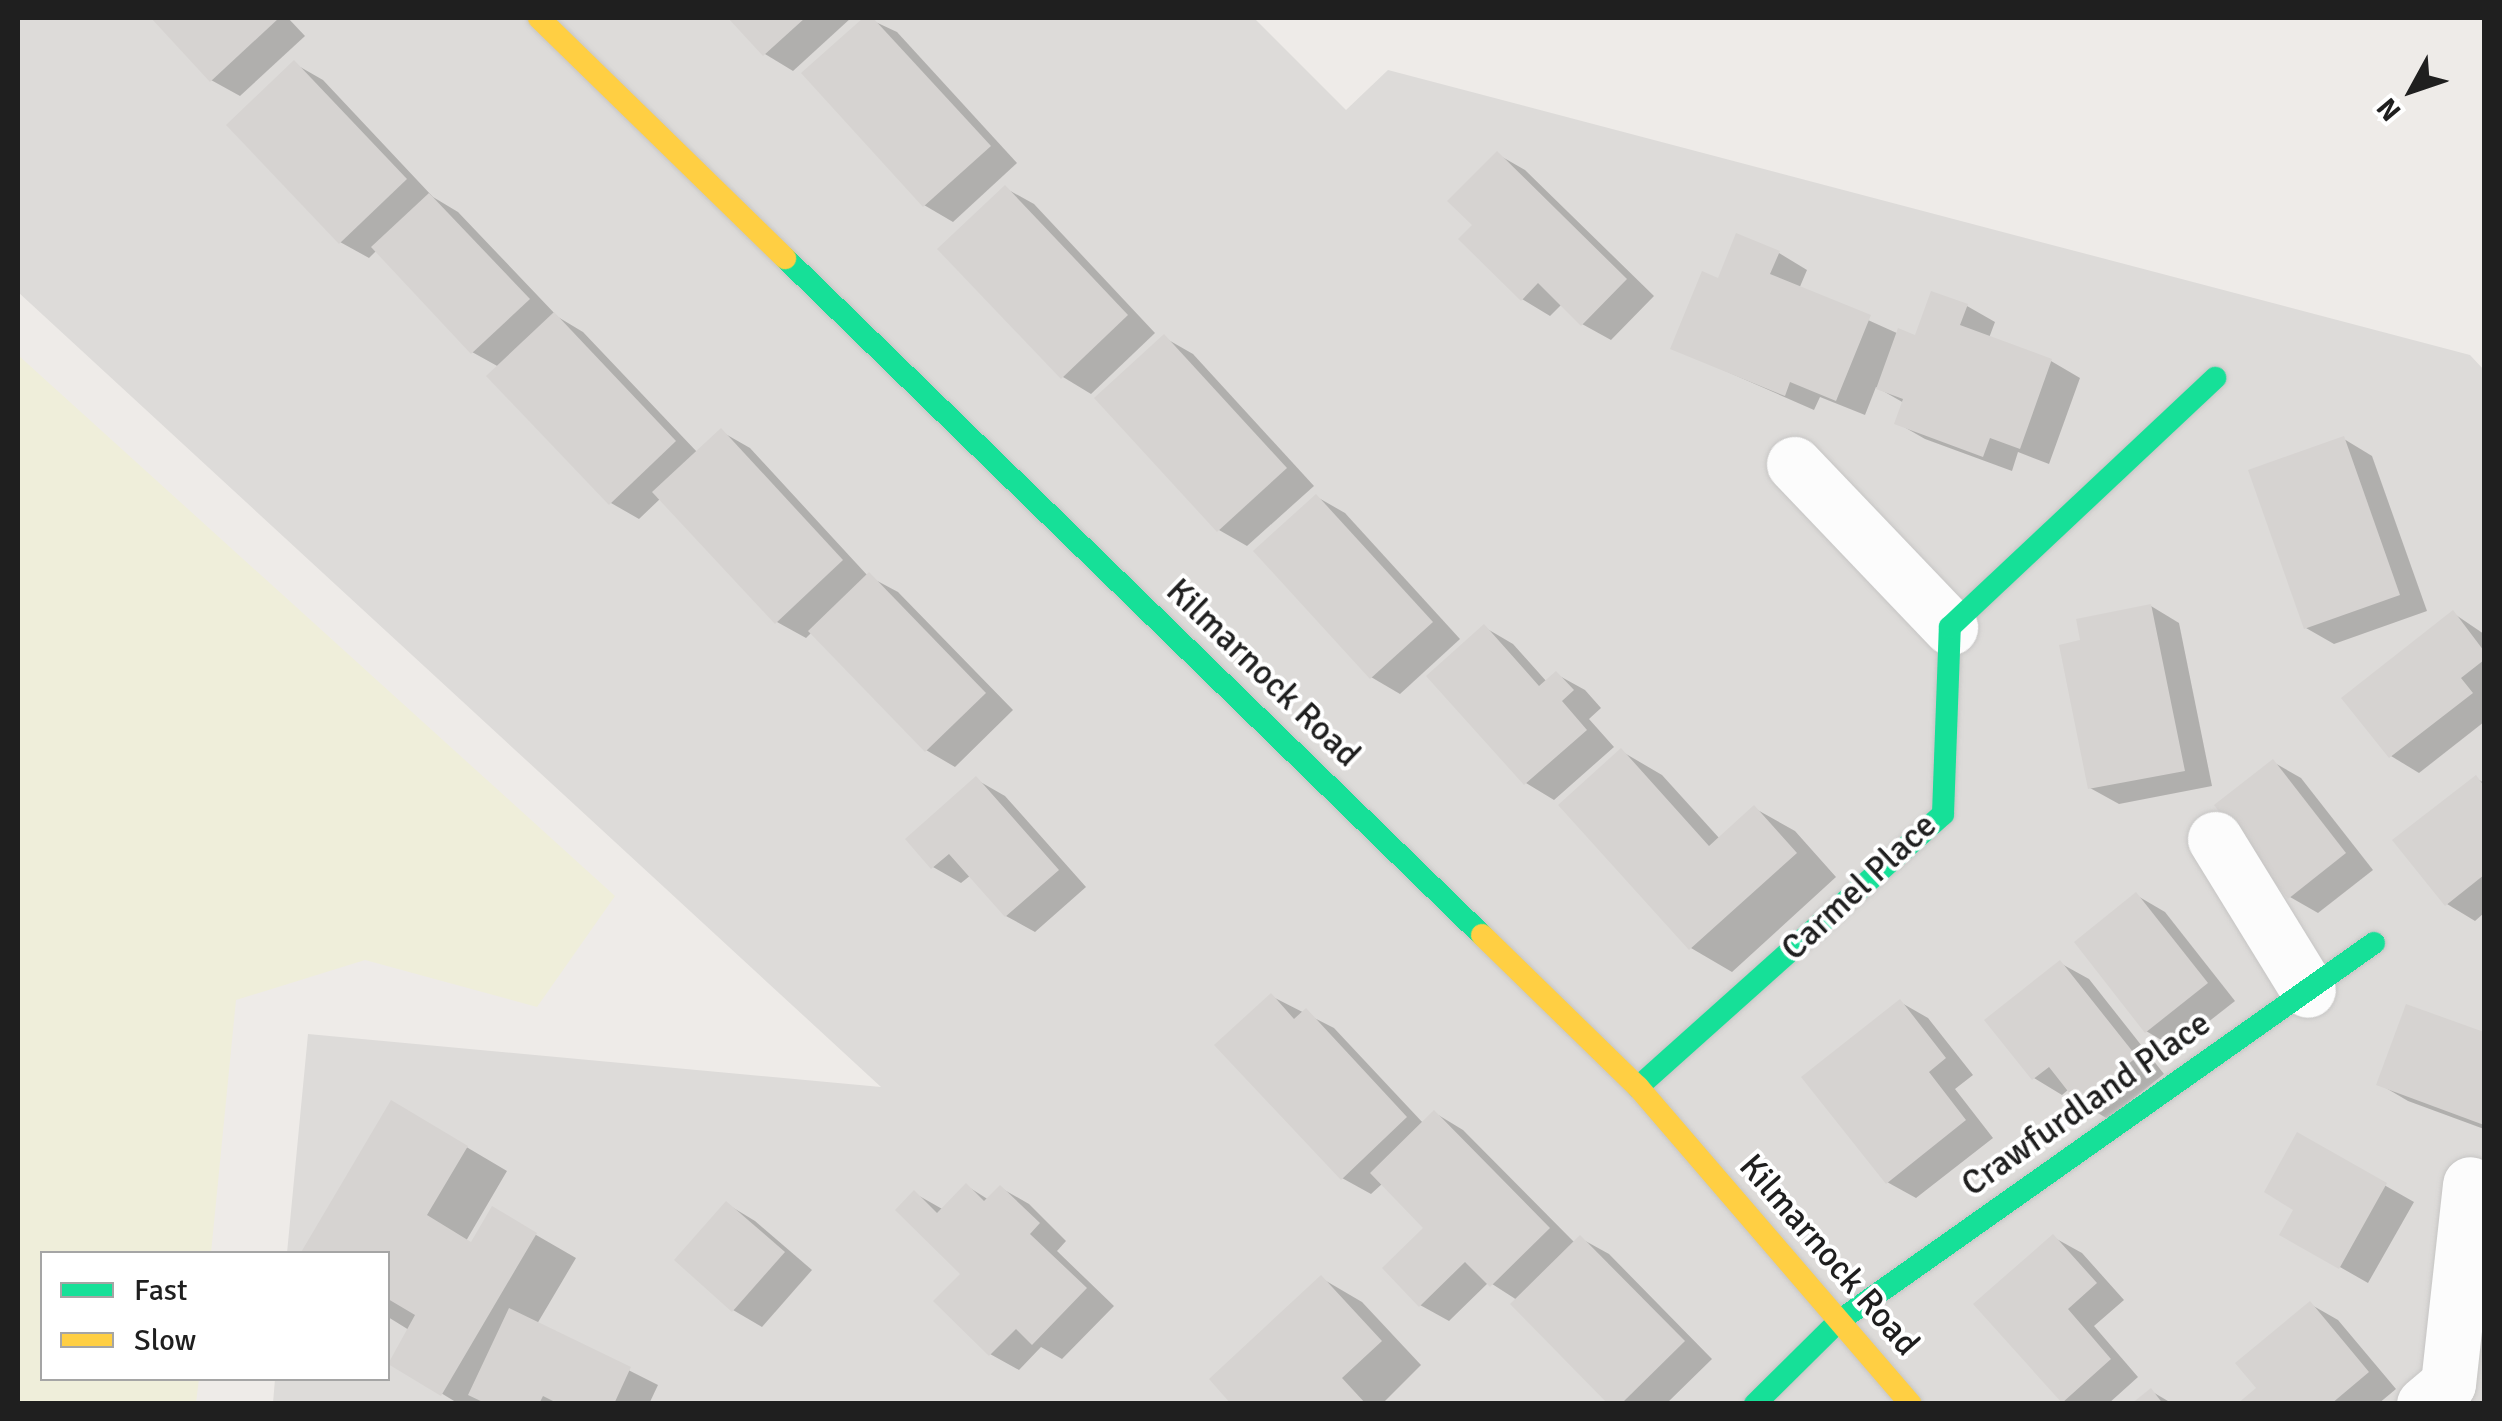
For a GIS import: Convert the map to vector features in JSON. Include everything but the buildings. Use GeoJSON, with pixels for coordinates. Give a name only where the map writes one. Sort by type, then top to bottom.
{"type":"FeatureCollection","features":[{"type":"Feature","properties":{"kind":"main road","name":"Kilmarnock Road"},"geometry":{"type":"LineString","coordinates":[[539,18],[1638,1087],[1911,1404]]}},
{"type":"Feature","properties":{"kind":"main road"},"geometry":{"type":"LineString","coordinates":[[1950,627],[2215,378]]}},
{"type":"Feature","properties":{"kind":"main road","name":"Carmel Place"},"geometry":{"type":"LineString","coordinates":[[1638,1087],[1943,814],[1950,627]]}},
{"type":"Feature","properties":{"kind":"main road","name":"Crawfurdland Place"},"geometry":{"type":"LineString","coordinates":[[1755,1404],[1839,1322],[2374,944]]}},
{"type":"Feature","properties":{"kind":"street"},"geometry":{"type":"LineString","coordinates":[[1794,464],[1950,627]]}},
{"type":"Feature","properties":{"kind":"street"},"geometry":{"type":"LineString","coordinates":[[2215,839],[2308,990]]}},
{"type":"Feature","properties":{"kind":"street"},"geometry":{"type":"LineString","coordinates":[[2424,1404],[2448,1384],[2470,1184]]}},
{"type":"Feature","properties":{"kind":"shaded area"},"geometry":{"type":"Polygon","coordinates":[[[18,18],[1254,18],[1346,110],[1388,70],[2470,355],[2484,370],[2484,1403],[273,1403],[275,1381],[390,1381],[390,1251],[287,1251],[308,1034],[881,1087],[18,292],[18,18]]]}},
{"type":"Feature","properties":{"kind":"green space"},"geometry":{"type":"Polygon","coordinates":[[[18,355],[615,896],[537,1007],[365,960],[236,1000],[211,1251],[40,1251],[40,1381],[199,1381],[196,1403],[18,1403],[18,355]]]}},
{"type":"Feature","properties":{"kind":"traffic: fast"},"geometry":{"type":"LineString","coordinates":[[785,258],[1482,935]]}},
{"type":"Feature","properties":{"kind":"traffic: fast"},"geometry":{"type":"LineString","coordinates":[[1638,1087],[1943,814],[1950,627],[2215,378]]}},
{"type":"Feature","properties":{"kind":"traffic: fast"},"geometry":{"type":"LineString","coordinates":[[1755,1404],[1839,1321],[2374,943]]}},
{"type":"Feature","properties":{"kind":"traffic: slow"},"geometry":{"type":"LineString","coordinates":[[539,18],[785,258]]}},
{"type":"Feature","properties":{"kind":"traffic: slow"},"geometry":{"type":"LineString","coordinates":[[1482,935],[1638,1087],[1911,1404]]}}]}
